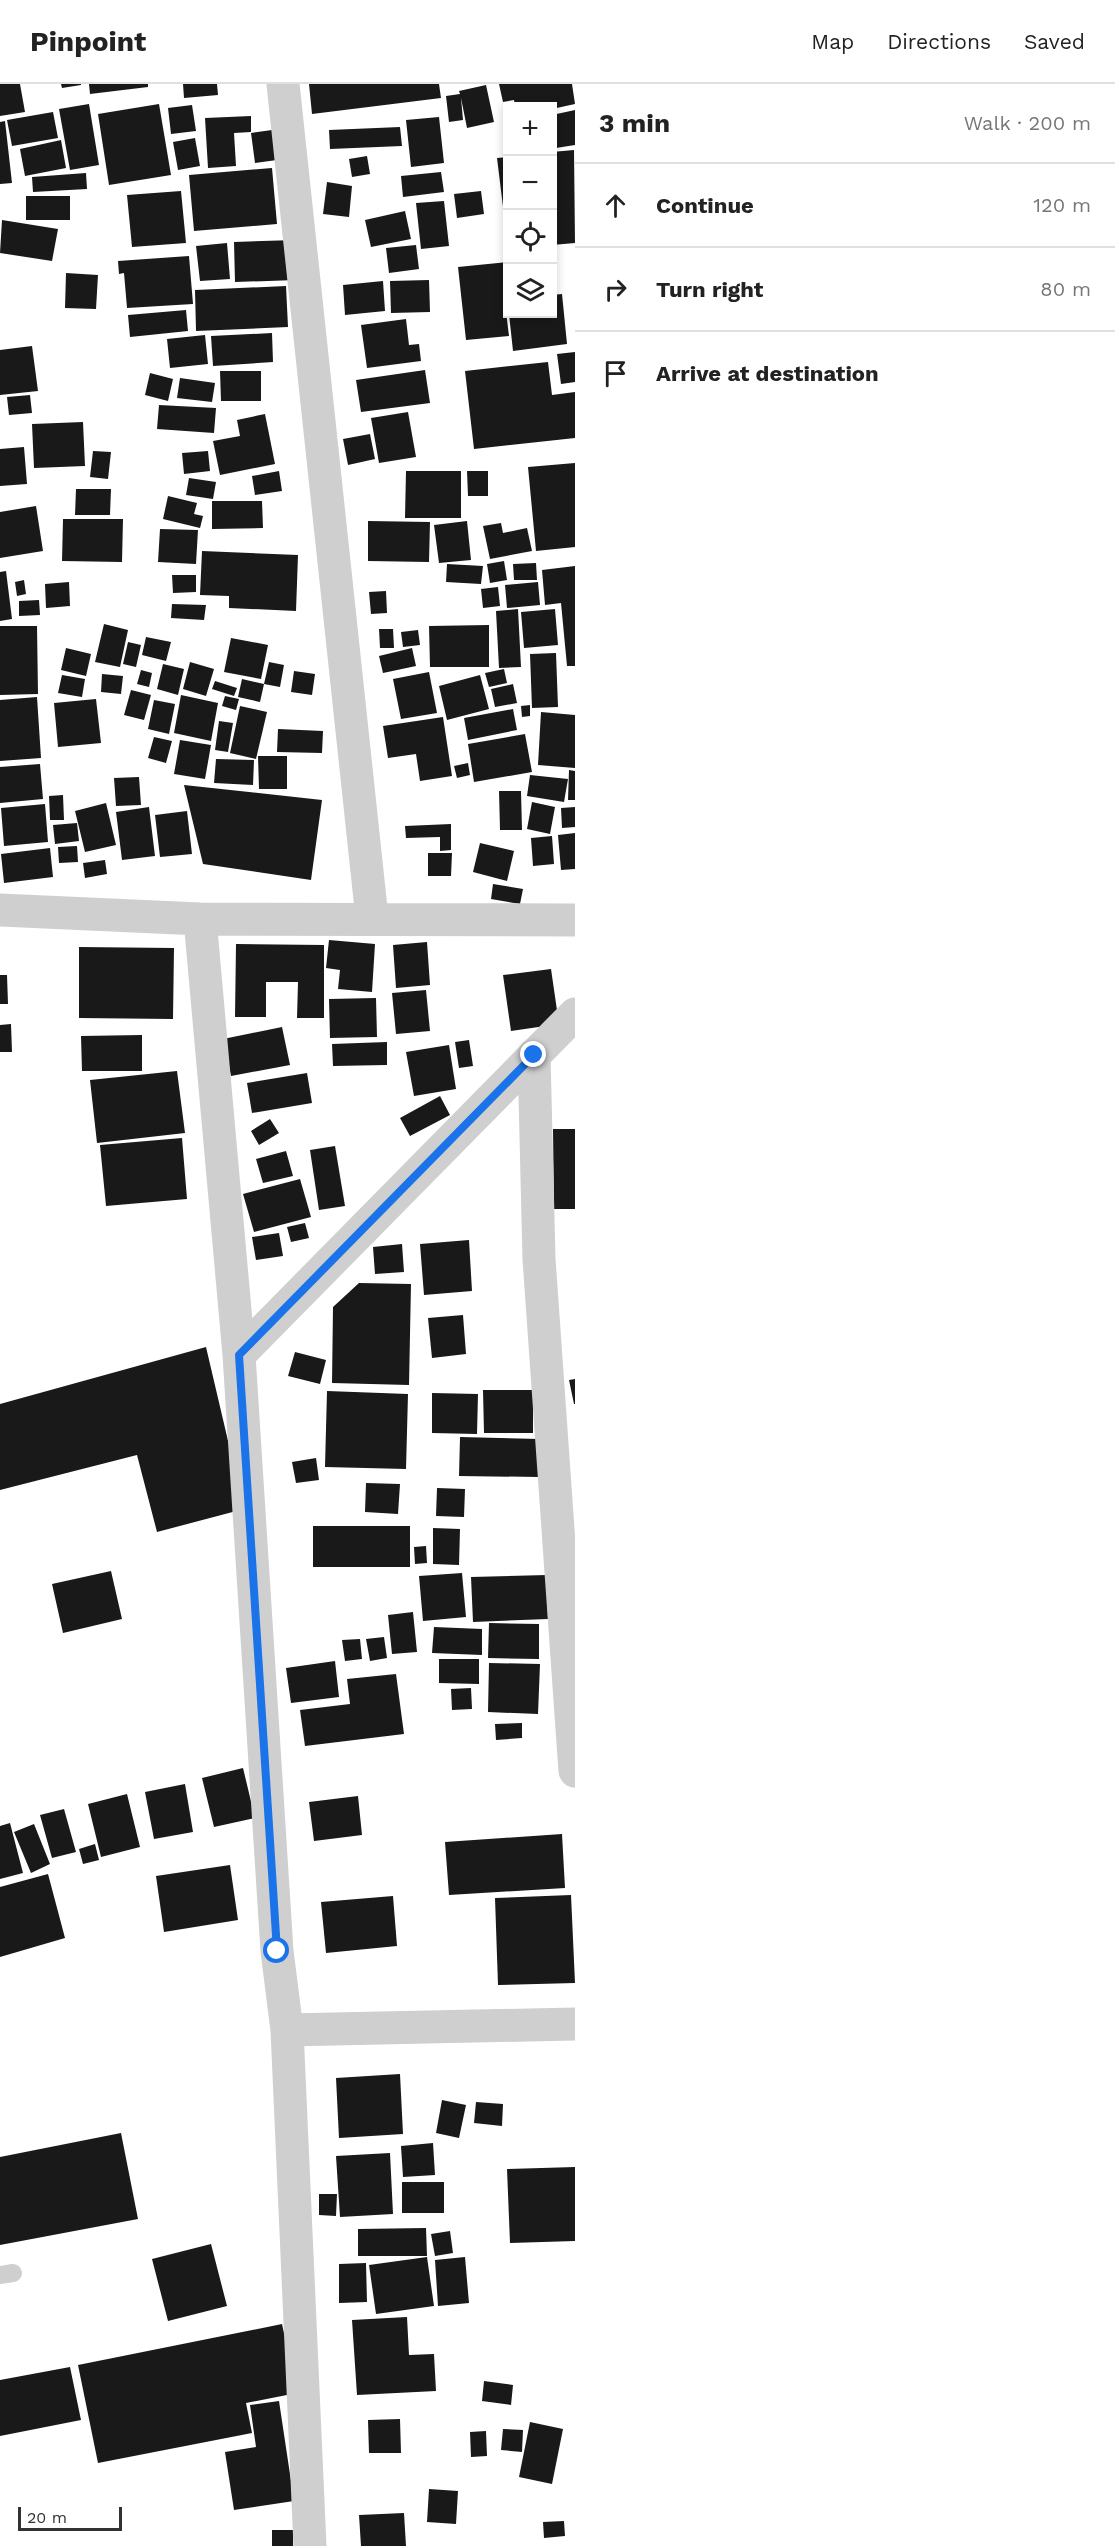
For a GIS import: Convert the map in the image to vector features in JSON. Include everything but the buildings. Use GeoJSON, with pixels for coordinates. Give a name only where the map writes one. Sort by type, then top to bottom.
{"type":"FeatureCollection","features":[{"type":"Feature","properties":{"kind":"street"},"geometry":{"type":"LineString","coordinates":[[283,84],[372,918]]}},
{"type":"Feature","properties":{"kind":"street"},"geometry":{"type":"LineString","coordinates":[[0,910],[200,919],[575,920]]}},
{"type":"Feature","properties":{"kind":"street"},"geometry":{"type":"LineString","coordinates":[[200,919],[239,1355],[277,1951],[287,2030],[310,2546]]}},
{"type":"Feature","properties":{"kind":"street"},"geometry":{"type":"LineString","coordinates":[[239,1355],[575,1014]]}},
{"type":"Feature","properties":{"kind":"street"},"geometry":{"type":"LineString","coordinates":[[534,1055],[539,1259],[575,1771]]}},
{"type":"Feature","properties":{"kind":"street"},"geometry":{"type":"LineString","coordinates":[[287,2030],[575,2024]]}},
{"type":"Feature","properties":{"kind":"route"},"geometry":{"type":"LineString","coordinates":[[277,1951],[239,1355],[534,1055]]}}]}
